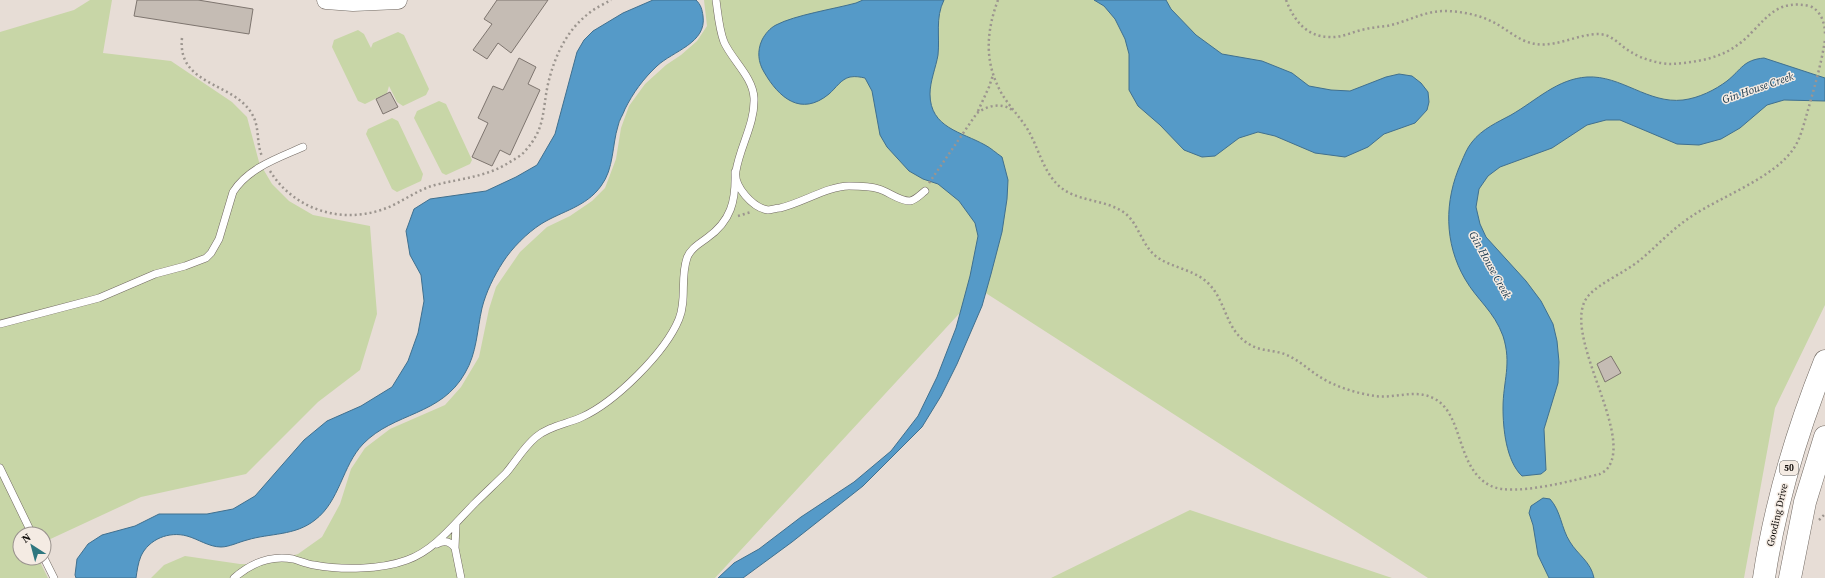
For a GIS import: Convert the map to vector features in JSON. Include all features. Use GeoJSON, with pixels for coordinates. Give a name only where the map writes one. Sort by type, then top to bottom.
{"type":"FeatureCollection","features":[{"type":"Feature","properties":{"kind":"main road","name":"Gooding Drive"},"geometry":{"type":"LineString","coordinates":[[1764,578],[1773,530],[1791,460],[1825,361]]}},
{"type":"Feature","properties":{"kind":"main road","name":"50"},"geometry":{"type":"LineString","coordinates":[[1790,578],[1805,502],[1825,437]]}},
{"type":"Feature","properties":{"kind":"street"},"geometry":{"type":"LineString","coordinates":[[326,0],[353,2],[398,0]]}},
{"type":"Feature","properties":{"kind":"lane"},"geometry":{"type":"LineString","coordinates":[[435,545],[506,472],[536,436],[546,430],[584,416],[609,400],[630,382],[657,354],[670,337],[684,303],[684,274],[687,258],[693,248],[721,226],[732,208],[736,190],[735,172],[753,113],[754,96],[747,79],[724,41],[716,0]]}},
{"type":"Feature","properties":{"kind":"lane"},"geometry":{"type":"LineString","coordinates":[[0,324],[99,298],[155,274],[185,266],[206,258],[218,239],[232,192],[243,179],[266,164],[303,147]]}},
{"type":"Feature","properties":{"kind":"lane"},"geometry":{"type":"LineString","coordinates":[[735,172],[740,188],[749,200],[759,207],[769,210],[806,200],[826,190],[846,186],[877,188],[900,199],[910,201],[918,197],[925,190]]}},
{"type":"Feature","properties":{"kind":"lane"},"geometry":{"type":"LineString","coordinates":[[0,468],[28,526]]}},
{"type":"Feature","properties":{"kind":"lane"},"geometry":{"type":"LineString","coordinates":[[456,523],[455,548],[461,578]]}},
{"type":"Feature","properties":{"kind":"lane"},"geometry":{"type":"LineString","coordinates":[[234,578],[244,569],[260,561],[271,558],[292,559],[314,565],[367,568],[395,564],[408,560],[441,541],[452,543],[455,548]]}},
{"type":"Feature","properties":{"kind":"lane"},"geometry":{"type":"LineString","coordinates":[[48,566],[54,578]]}},
{"type":"Feature","properties":{"kind":"path"},"geometry":{"type":"LineString","coordinates":[[182,38],[181,46],[184,61],[193,71],[198,76],[241,102],[252,114],[256,124],[261,153],[276,182],[292,198],[311,207],[334,215],[358,215],[380,210],[433,185],[479,176],[504,166],[524,152],[537,135],[545,112],[548,85],[557,55],[571,31],[588,14],[611,0]]}},
{"type":"Feature","properties":{"kind":"path"},"geometry":{"type":"LineString","coordinates":[[998,0],[989,31],[988,53],[993,75],[1002,94],[1027,128],[1048,172],[1058,185],[1079,197],[1115,207],[1127,215],[1154,255],[1163,261],[1195,273],[1208,283],[1217,295],[1231,327],[1242,340],[1258,348],[1285,354],[1318,376],[1358,393],[1378,396],[1422,393],[1438,400],[1448,413],[1467,460],[1477,476],[1492,487],[1515,491],[1600,474],[1607,469],[1613,457],[1612,439],[1609,420],[1591,366],[1581,322],[1582,306],[1589,295],[1639,260],[1691,216],[1745,187],[1774,168],[1795,148],[1808,111],[1825,40]]}},
{"type":"Feature","properties":{"kind":"path"},"geometry":{"type":"LineString","coordinates":[[1286,0],[1295,18],[1303,28],[1314,35],[1330,38],[1367,28],[1387,26],[1428,13],[1444,11],[1481,17],[1495,23],[1525,41],[1535,44],[1562,43],[1589,34],[1608,36],[1631,52],[1643,58],[1671,64],[1694,61],[1723,54],[1750,34],[1772,10],[1778,6],[1790,2],[1803,4],[1813,8],[1825,23],[1825,34]]}},
{"type":"Feature","properties":{"kind":"path"},"geometry":{"type":"LineString","coordinates":[[925,190],[977,113],[993,75]]}},
{"type":"Feature","properties":{"kind":"path"},"geometry":{"type":"LineString","coordinates":[[977,113],[984,108],[997,105],[1008,106],[1015,112]]}},
{"type":"Feature","properties":{"kind":"path"},"geometry":{"type":"LineString","coordinates":[[721,226],[748,213],[769,210]]}},
{"type":"Feature","properties":{"kind":"green space"},"geometry":{"type":"Polygon","coordinates":[[[90,0],[112,0],[103,53],[171,61],[232,102],[247,117],[259,162],[272,184],[289,201],[313,215],[370,226],[377,314],[360,370],[318,402],[246,474],[141,497],[52,538],[52,526],[12,526],[12,566],[42,566],[48,578],[0,578],[0,32],[74,10],[90,0]]]}},
{"type":"Feature","properties":{"kind":"green space"},"geometry":{"type":"Polygon","coordinates":[[[704,0],[1825,0],[1825,305],[1775,408],[1744,578],[1428,578],[981,290],[715,578],[151,578],[164,565],[185,556],[240,564],[266,564],[298,554],[322,537],[340,504],[351,469],[365,448],[390,429],[445,405],[461,387],[479,357],[489,309],[496,287],[520,252],[547,227],[570,216],[592,201],[605,188],[616,159],[621,128],[629,106],[645,84],[666,65],[681,55],[697,41],[707,26],[704,0]]]}},
{"type":"Feature","properties":{"kind":"green space"},"geometry":{"type":"Polygon","coordinates":[[[358,30],[364,34],[371,48],[373,43],[398,32],[404,35],[429,89],[426,95],[403,106],[397,102],[389,86],[387,93],[365,104],[358,101],[332,47],[334,40],[358,30]]]}},
{"type":"Feature","properties":{"kind":"green space"},"geometry":{"type":"Polygon","coordinates":[[[439,101],[446,104],[472,160],[470,164],[446,175],[442,173],[414,118],[417,111],[439,101]]]}},
{"type":"Feature","properties":{"kind":"green space"},"geometry":{"type":"Polygon","coordinates":[[[392,118],[398,121],[423,174],[421,181],[397,192],[392,189],[366,134],[368,129],[392,118]]]}},
{"type":"Feature","properties":{"kind":"green space"},"geometry":{"type":"Polygon","coordinates":[[[1190,510],[1392,578],[1051,578],[1190,510]]]}},
{"type":"Feature","properties":{"kind":"water"},"geometry":{"type":"Polygon","coordinates":[[[653,0],[696,0],[701,7],[703,16],[703,25],[700,33],[688,46],[657,66],[635,92],[625,109],[616,133],[611,165],[601,186],[595,193],[581,204],[541,224],[520,241],[511,251],[496,273],[488,290],[482,308],[472,358],[465,373],[455,387],[443,398],[430,406],[389,425],[363,444],[350,462],[330,503],[315,520],[307,525],[291,532],[256,538],[224,547],[212,546],[187,536],[167,536],[154,541],[145,550],[139,561],[136,578],[76,578],[77,559],[88,544],[102,535],[135,526],[159,514],[207,514],[233,509],[255,496],[304,440],[327,421],[361,406],[392,387],[408,361],[418,333],[424,301],[421,275],[410,255],[406,231],[414,209],[430,199],[486,191],[537,165],[555,134],[577,52],[584,40],[593,31],[623,13],[653,0]]]}},
{"type":"Feature","properties":{"kind":"water"},"geometry":{"type":"Polygon","coordinates":[[[863,0],[944,0],[941,7],[939,20],[938,55],[930,89],[931,105],[941,122],[957,132],[987,146],[1002,157],[1008,180],[1002,232],[982,306],[957,364],[941,396],[922,427],[863,486],[792,542],[743,578],[718,578],[734,563],[759,549],[801,517],[854,482],[891,451],[918,416],[937,377],[956,328],[970,276],[978,236],[975,223],[959,201],[938,184],[923,179],[909,171],[887,147],[880,135],[872,91],[865,78],[847,78],[819,101],[809,104],[800,104],[792,101],[777,90],[760,64],[760,44],[766,33],[774,26],[793,18],[863,0]]]}},
{"type":"Feature","properties":{"kind":"water"},"geometry":{"type":"Polygon","coordinates":[[[1094,0],[1166,0],[1171,9],[1196,35],[1222,54],[1262,61],[1292,73],[1309,86],[1331,90],[1350,91],[1386,77],[1399,74],[1412,76],[1421,83],[1428,92],[1429,102],[1427,110],[1415,123],[1384,134],[1368,147],[1345,157],[1315,153],[1275,136],[1258,132],[1239,138],[1215,156],[1202,157],[1184,150],[1160,125],[1138,106],[1129,90],[1129,54],[1125,39],[1115,19],[1104,6],[1094,0]]]}},
{"type":"Feature","properties":{"kind":"water","name":"Gin House Creek"},"geometry":{"type":"Polygon","coordinates":[[[1764,58],[1825,78],[1825,101],[1784,100],[1767,105],[1740,128],[1721,139],[1699,145],[1677,144],[1620,120],[1606,120],[1587,125],[1552,148],[1500,167],[1488,176],[1479,189],[1476,207],[1480,224],[1486,237],[1526,281],[1541,301],[1553,324],[1557,341],[1559,362],[1558,383],[1544,429],[1546,470],[1541,474],[1522,476],[1512,462],[1506,444],[1503,398],[1507,355],[1503,336],[1495,320],[1465,279],[1453,251],[1450,236],[1449,207],[1455,177],[1469,147],[1480,133],[1490,126],[1511,115],[1548,91],[1566,82],[1587,77],[1599,78],[1623,84],[1658,98],[1683,100],[1712,90],[1727,81],[1747,63],[1764,58]]]}},
{"type":"Feature","properties":{"kind":"water"},"geometry":{"type":"Polygon","coordinates":[[[1543,498],[1550,499],[1554,504],[1567,537],[1573,547],[1590,567],[1594,578],[1549,578],[1538,555],[1533,525],[1529,513],[1531,506],[1543,498]]]}},
{"type":"Feature","properties":{"kind":"building"},"geometry":{"type":"Polygon","coordinates":[[[137,0],[198,0],[253,9],[249,34],[134,16],[137,0]]]}},
{"type":"Feature","properties":{"kind":"building"},"geometry":{"type":"Polygon","coordinates":[[[497,0],[548,0],[511,53],[498,43],[487,59],[473,50],[492,24],[484,19],[497,0]]]}},
{"type":"Feature","properties":{"kind":"building"},"geometry":{"type":"Polygon","coordinates":[[[519,58],[536,67],[528,84],[540,90],[510,155],[500,150],[492,166],[472,157],[488,123],[478,118],[493,86],[503,90],[519,58]]]}},
{"type":"Feature","properties":{"kind":"building"},"geometry":{"type":"Polygon","coordinates":[[[390,92],[398,107],[383,114],[376,99],[390,92]]]}},
{"type":"Feature","properties":{"kind":"building"},"geometry":{"type":"Polygon","coordinates":[[[1611,356],[1621,373],[1605,382],[1597,364],[1611,356]]]}}]}
